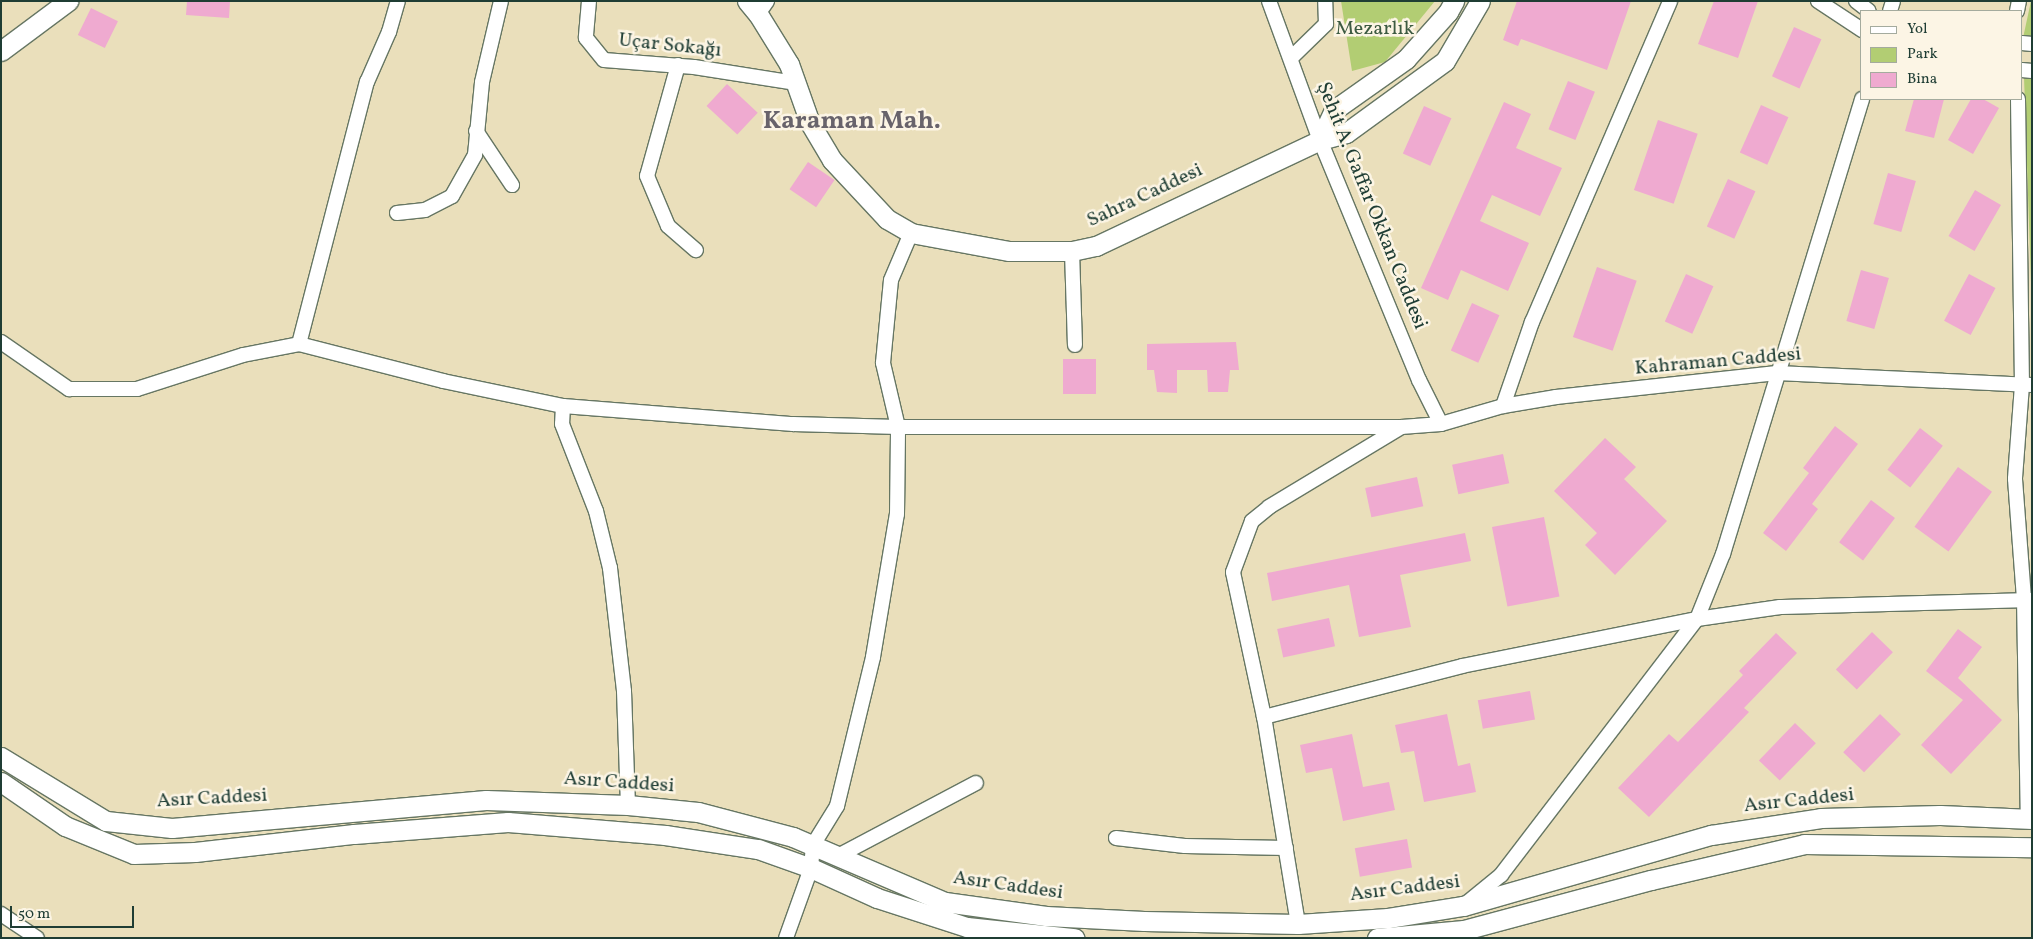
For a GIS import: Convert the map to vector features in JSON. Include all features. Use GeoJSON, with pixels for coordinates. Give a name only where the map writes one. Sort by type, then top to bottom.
{"type":"FeatureCollection","features":[{"type":"Feature","properties":{"kind":"street"},"geometry":{"type":"LineString","coordinates":[[1,51],[68,1]]}},
{"type":"Feature","properties":{"kind":"street"},"geometry":{"type":"LineString","coordinates":[[1,342],[69,389],[137,388],[244,355],[299,344],[368,82],[390,32],[398,1]]}},
{"type":"Feature","properties":{"kind":"street"},"geometry":{"type":"LineString","coordinates":[[397,213],[425,210],[452,196],[475,155],[482,82],[500,1]]}},
{"type":"Feature","properties":{"kind":"street","name":"Uçar Sokağı"},"geometry":{"type":"LineString","coordinates":[[589,1],[586,38],[604,60],[678,65],[795,83]]}},
{"type":"Feature","properties":{"kind":"street","name":"Şehit A. Gaffar Okkan Caddesi"},"geometry":{"type":"LineString","coordinates":[[1269,1],[1320,140],[1419,380],[1441,424]]}},
{"type":"Feature","properties":{"kind":"street"},"geometry":{"type":"LineString","coordinates":[[1291,58],[1326,24],[1324,1]]}},
{"type":"Feature","properties":{"kind":"street"},"geometry":{"type":"LineString","coordinates":[[1320,140],[1334,110],[1406,59],[1448,12],[1454,1]]}},
{"type":"Feature","properties":{"kind":"street","name":"Sahra Caddesi"},"geometry":{"type":"LineString","coordinates":[[757,5],[788,64],[810,122],[832,160],[887,219],[911,233],[1009,251],[1072,251],[1096,246],[1188,200],[1320,140],[1346,133],[1445,61],[1480,1]]}},
{"type":"Feature","properties":{"kind":"street"},"geometry":{"type":"LineString","coordinates":[[1503,406],[1532,322],[1670,1]]}},
{"type":"Feature","properties":{"kind":"street"},"geometry":{"type":"LineString","coordinates":[[1818,1],[1860,29]]}},
{"type":"Feature","properties":{"kind":"street"},"geometry":{"type":"LineString","coordinates":[[1856,1],[1868,10]]}},
{"type":"Feature","properties":{"kind":"street"},"geometry":{"type":"LineString","coordinates":[[678,65],[646,176],[668,226],[696,250]]}},
{"type":"Feature","properties":{"kind":"street"},"geometry":{"type":"LineString","coordinates":[[1463,906],[1501,875],[1697,619],[1723,554],[1862,100]]}},
{"type":"Feature","properties":{"kind":"street"},"geometry":{"type":"LineString","coordinates":[[2018,100],[2027,385],[2015,479],[2028,599],[2030,819]]}},
{"type":"Feature","properties":{"kind":"street"},"geometry":{"type":"LineString","coordinates":[[476,131],[512,185]]}},
{"type":"Feature","properties":{"kind":"street"},"geometry":{"type":"LineString","coordinates":[[786,938],[812,868],[813,845],[837,806],[873,657],[897,514],[898,427],[883,363],[891,280],[911,233]]}},
{"type":"Feature","properties":{"kind":"street"},"geometry":{"type":"LineString","coordinates":[[1072,251],[1075,345]]}},
{"type":"Feature","properties":{"kind":"street","name":"Kahraman Caddesi"},"geometry":{"type":"LineString","coordinates":[[299,344],[443,381],[563,406],[793,424],[898,427],[1401,427],[1441,424],[1503,406],[1556,397],[1777,373],[2027,385]]}},
{"type":"Feature","properties":{"kind":"street"},"geometry":{"type":"LineString","coordinates":[[563,406],[562,424],[596,512],[610,568],[624,691],[628,805]]}},
{"type":"Feature","properties":{"kind":"street"},"geometry":{"type":"LineString","coordinates":[[1298,924],[1264,717],[1234,572],[1252,521],[1268,507],[1401,427]]}},
{"type":"Feature","properties":{"kind":"street"},"geometry":{"type":"LineString","coordinates":[[1264,717],[1462,666],[1697,619],[1780,607],[2028,599]]}},
{"type":"Feature","properties":{"kind":"street","name":"Asır Caddesi"},"geometry":{"type":"LineString","coordinates":[[1,757],[106,822],[172,828],[486,800],[628,805],[698,812],[793,837],[954,903],[1046,916],[1298,924],[1388,918],[1463,906],[1711,835],[1821,818],[1940,815],[2030,819]]}},
{"type":"Feature","properties":{"kind":"street"},"geometry":{"type":"LineString","coordinates":[[1,782],[65,826],[134,854],[195,852],[354,834],[508,822],[665,835],[758,848],[812,868],[877,898],[967,927],[1074,938]]}},
{"type":"Feature","properties":{"kind":"street"},"geometry":{"type":"LineString","coordinates":[[838,856],[976,783]]}},
{"type":"Feature","properties":{"kind":"street"},"geometry":{"type":"LineString","coordinates":[[1116,838],[1185,846],[1286,848]]}},
{"type":"Feature","properties":{"kind":"street"},"geometry":{"type":"LineString","coordinates":[[1377,938],[1464,930],[1651,880],[1804,844],[2032,847]]}},
{"type":"Feature","properties":{"kind":"street"},"geometry":{"type":"LineString","coordinates":[[1,914],[37,938]]}},
{"type":"Feature","properties":{"kind":"green space","name":"Mezarlık"},"geometry":{"type":"Polygon","coordinates":[[[1341,1],[1435,1],[1385,62],[1352,71],[1341,1]]]}},
{"type":"Feature","properties":{"kind":"green space"},"geometry":{"type":"Polygon","coordinates":[[[2031,1],[2032,38],[2023,38],[2031,1]]]}},
{"type":"Feature","properties":{"kind":"green space"},"geometry":{"type":"Polygon","coordinates":[[[2024,77],[2032,77],[2032,311],[2024,77]]]}},
{"type":"Feature","properties":{"kind":"building"},"geometry":{"type":"Polygon","coordinates":[[[187,1],[230,1],[229,18],[186,15],[187,1]]]}},
{"type":"Feature","properties":{"kind":"building"},"geometry":{"type":"Polygon","coordinates":[[[1517,1],[1631,1],[1607,70],[1521,39],[1518,46],[1503,40],[1517,1]]]}},
{"type":"Feature","properties":{"kind":"building"},"geometry":{"type":"Polygon","coordinates":[[[1714,1],[1758,1],[1738,58],[1698,44],[1714,1]]]}},
{"type":"Feature","properties":{"kind":"building"},"geometry":{"type":"Polygon","coordinates":[[[91,8],[118,21],[105,48],[78,35],[91,8]]]}},
{"type":"Feature","properties":{"kind":"building"},"geometry":{"type":"Polygon","coordinates":[[[1794,27],[1821,39],[1799,89],[1772,76],[1794,27]]]}},
{"type":"Feature","properties":{"kind":"building"},"geometry":{"type":"Polygon","coordinates":[[[1568,81],[1595,92],[1575,140],[1549,129],[1568,81]]]}},
{"type":"Feature","properties":{"kind":"building"},"geometry":{"type":"Polygon","coordinates":[[[727,84],[758,113],[737,135],[707,106],[727,84]]]}},
{"type":"Feature","properties":{"kind":"building"},"geometry":{"type":"Polygon","coordinates":[[[1914,100],[1944,100],[1934,138],[1905,131],[1914,100]]]}},
{"type":"Feature","properties":{"kind":"building"},"geometry":{"type":"Polygon","coordinates":[[[1970,100],[1985,100],[1999,108],[1973,154],[1948,140],[1970,100]]]}},
{"type":"Feature","properties":{"kind":"building"},"geometry":{"type":"Polygon","coordinates":[[[1504,102],[1531,114],[1516,148],[1562,168],[1540,216],[1492,195],[1480,221],[1529,243],[1508,291],[1461,270],[1448,300],[1421,288],[1504,102]]]}},
{"type":"Feature","properties":{"kind":"building"},"geometry":{"type":"Polygon","coordinates":[[[1761,105],[1788,117],[1767,165],[1740,153],[1761,105]]]}},
{"type":"Feature","properties":{"kind":"building"},"geometry":{"type":"Polygon","coordinates":[[[1424,106],[1451,118],[1430,166],[1403,154],[1424,106]]]}},
{"type":"Feature","properties":{"kind":"building"},"geometry":{"type":"Polygon","coordinates":[[[1658,120],[1698,134],[1674,204],[1634,190],[1658,120]]]}},
{"type":"Feature","properties":{"kind":"building"},"geometry":{"type":"Polygon","coordinates":[[[808,162],[835,180],[816,207],[790,189],[808,162]]]}},
{"type":"Feature","properties":{"kind":"building"},"geometry":{"type":"Polygon","coordinates":[[[1888,173],[1916,181],[1901,232],[1873,224],[1888,173]]]}},
{"type":"Feature","properties":{"kind":"building"},"geometry":{"type":"Polygon","coordinates":[[[1728,179],[1755,191],[1734,239],[1707,227],[1728,179]]]}},
{"type":"Feature","properties":{"kind":"building"},"geometry":{"type":"Polygon","coordinates":[[[1975,190],[2001,205],[1974,251],[1948,236],[1975,190]]]}},
{"type":"Feature","properties":{"kind":"building"},"geometry":{"type":"Polygon","coordinates":[[[1597,267],[1637,281],[1613,351],[1573,337],[1597,267]]]}},
{"type":"Feature","properties":{"kind":"building"},"geometry":{"type":"Polygon","coordinates":[[[1861,270],[1889,278],[1874,329],[1846,321],[1861,270]]]}},
{"type":"Feature","properties":{"kind":"building"},"geometry":{"type":"Polygon","coordinates":[[[1686,274],[1713,286],[1692,334],[1665,322],[1686,274]]]}},
{"type":"Feature","properties":{"kind":"building"},"geometry":{"type":"Polygon","coordinates":[[[1969,274],[1995,288],[1971,335],[1944,321],[1969,274]]]}},
{"type":"Feature","properties":{"kind":"building"},"geometry":{"type":"Polygon","coordinates":[[[1472,303],[1499,315],[1478,363],[1451,351],[1472,303]]]}},
{"type":"Feature","properties":{"kind":"building"},"geometry":{"type":"Polygon","coordinates":[[[1236,342],[1239,370],[1230,370],[1228,392],[1208,392],[1207,370],[1177,370],[1177,393],[1157,392],[1154,370],[1147,370],[1147,344],[1236,342]]]}},
{"type":"Feature","properties":{"kind":"building"},"geometry":{"type":"Polygon","coordinates":[[[1063,359],[1096,359],[1096,394],[1063,394],[1063,359]]]}},
{"type":"Feature","properties":{"kind":"building"},"geometry":{"type":"Polygon","coordinates":[[[1835,426],[1858,444],[1812,504],[1818,509],[1786,551],[1763,533],[1809,473],[1803,468],[1835,426]]]}},
{"type":"Feature","properties":{"kind":"building"},"geometry":{"type":"Polygon","coordinates":[[[1920,428],[1943,446],[1910,488],[1887,470],[1920,428]]]}},
{"type":"Feature","properties":{"kind":"building"},"geometry":{"type":"Polygon","coordinates":[[[1605,438],[1636,467],[1624,479],[1667,521],[1615,575],[1585,545],[1597,533],[1554,491],[1605,438]]]}},
{"type":"Feature","properties":{"kind":"building"},"geometry":{"type":"Polygon","coordinates":[[[1503,454],[1509,483],[1458,494],[1452,465],[1503,454]]]}},
{"type":"Feature","properties":{"kind":"building"},"geometry":{"type":"Polygon","coordinates":[[[1958,467],[1992,492],[1948,552],[1915,527],[1958,467]]]}},
{"type":"Feature","properties":{"kind":"building"},"geometry":{"type":"Polygon","coordinates":[[[1417,477],[1423,506],[1371,517],[1365,488],[1417,477]]]}},
{"type":"Feature","properties":{"kind":"building"},"geometry":{"type":"Polygon","coordinates":[[[1871,500],[1895,518],[1863,560],[1839,542],[1871,500]]]}},
{"type":"Feature","properties":{"kind":"building"},"geometry":{"type":"Polygon","coordinates":[[[1544,517],[1559,597],[1507,607],[1492,527],[1544,517]]]}},
{"type":"Feature","properties":{"kind":"building"},"geometry":{"type":"Polygon","coordinates":[[[1465,533],[1471,561],[1400,575],[1411,627],[1359,637],[1349,585],[1272,601],[1267,573],[1465,533]]]}},
{"type":"Feature","properties":{"kind":"building"},"geometry":{"type":"Polygon","coordinates":[[[1329,618],[1335,646],[1283,657],[1277,629],[1329,618]]]}},
{"type":"Feature","properties":{"kind":"building"},"geometry":{"type":"Polygon","coordinates":[[[1958,629],[1982,647],[1958,678],[2002,720],[1951,774],[1921,745],[1963,700],[1926,671],[1958,629]]]}},
{"type":"Feature","properties":{"kind":"building"},"geometry":{"type":"Polygon","coordinates":[[[1872,632],[1893,652],[1857,690],[1836,669],[1872,632]]]}},
{"type":"Feature","properties":{"kind":"building"},"geometry":{"type":"Polygon","coordinates":[[[1776,633],[1797,653],[1744,708],[1749,712],[1649,817],[1618,788],[1669,734],[1678,742],[1743,675],[1739,671],[1776,633]]]}},
{"type":"Feature","properties":{"kind":"building"},"geometry":{"type":"Polygon","coordinates":[[[1530,691],[1535,720],[1483,729],[1478,700],[1530,691]]]}},
{"type":"Feature","properties":{"kind":"building"},"geometry":{"type":"Polygon","coordinates":[[[1447,714],[1458,766],[1470,763],[1476,792],[1424,802],[1414,751],[1401,753],[1395,725],[1447,714]]]}},
{"type":"Feature","properties":{"kind":"building"},"geometry":{"type":"Polygon","coordinates":[[[1880,714],[1901,734],[1864,772],[1843,752],[1880,714]]]}},
{"type":"Feature","properties":{"kind":"building"},"geometry":{"type":"Polygon","coordinates":[[[1795,723],[1816,743],[1780,781],[1759,760],[1795,723]]]}},
{"type":"Feature","properties":{"kind":"building"},"geometry":{"type":"Polygon","coordinates":[[[1352,734],[1363,787],[1389,782],[1395,810],[1343,821],[1332,768],[1306,773],[1300,745],[1352,734]]]}},
{"type":"Feature","properties":{"kind":"building"},"geometry":{"type":"Polygon","coordinates":[[[1407,839],[1412,868],[1360,877],[1355,848],[1407,839]]]}},
{"type":"Feature","properties":{"kind":"district","name":"Karaman Mah."},"geometry":{"type":"Point","coordinates":[852,122]}}]}
